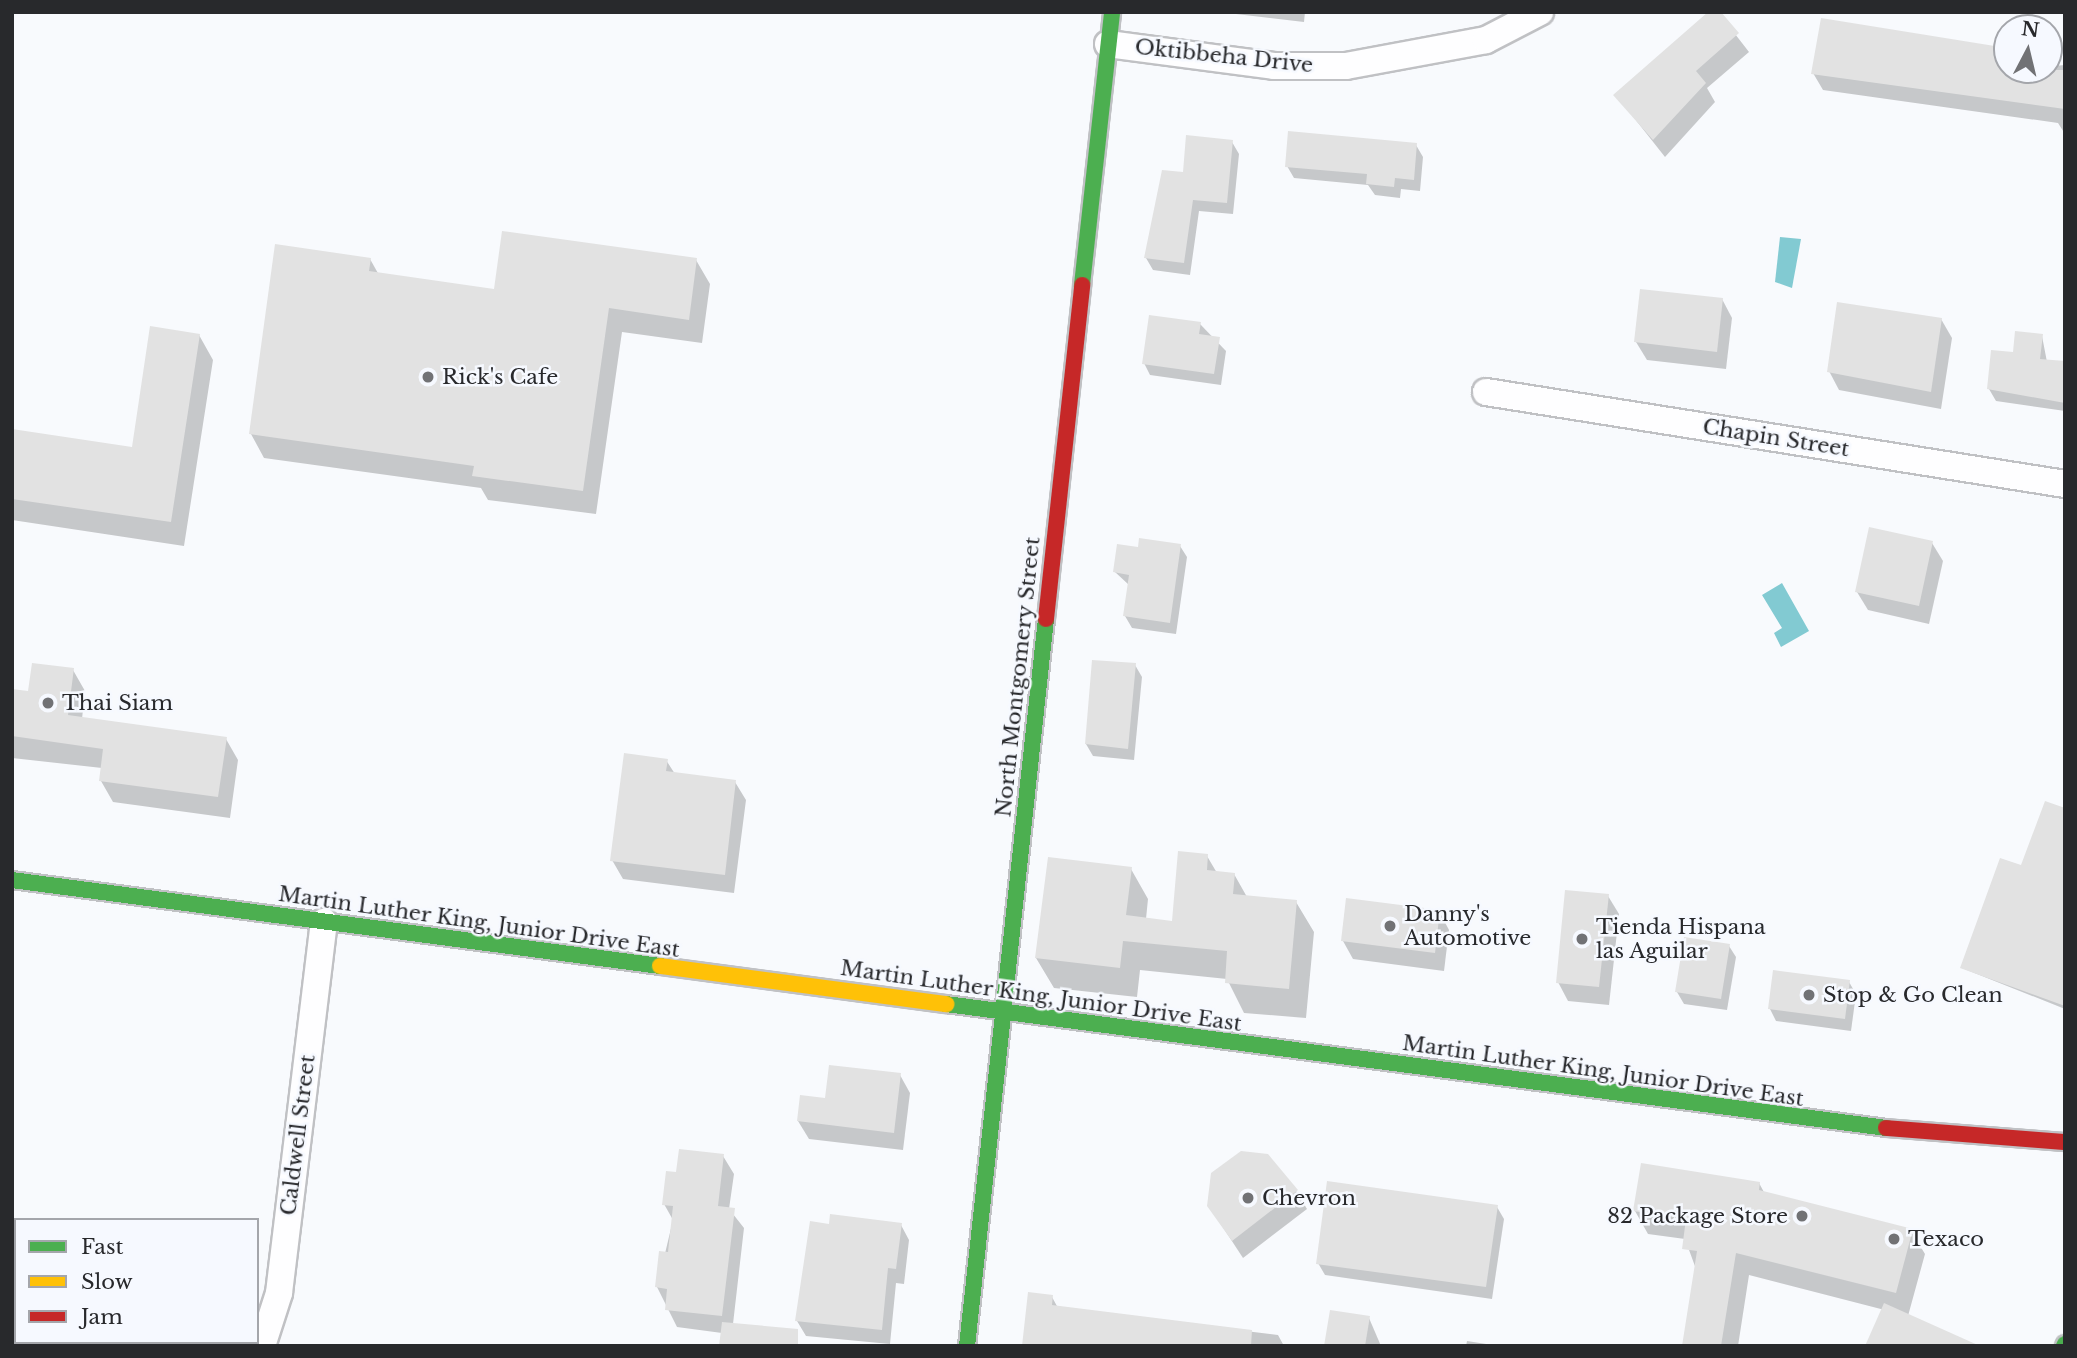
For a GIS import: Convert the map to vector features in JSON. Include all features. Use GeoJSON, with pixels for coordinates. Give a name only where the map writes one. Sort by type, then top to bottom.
{"type":"FeatureCollection","features":[{"type":"Feature","properties":{"kind":"main road","name":"North Montgomery Street"},"geometry":{"type":"LineString","coordinates":[[967,1346],[1112,12]]}},
{"type":"Feature","properties":{"kind":"main road","name":"Martin Luther King, Junior Drive East"},"geometry":{"type":"LineString","coordinates":[[12,880],[1868,1127],[2065,1142]]}},
{"type":"Feature","properties":{"kind":"street","name":"Oktibbeha Drive"},"geometry":{"type":"LineString","coordinates":[[1108,44],[1274,66],[1346,66],[1486,40],[1540,12]]}},
{"type":"Feature","properties":{"kind":"street","name":"Chapin Street"},"geometry":{"type":"LineString","coordinates":[[1486,392],[2065,484]]}},
{"type":"Feature","properties":{"kind":"street","name":"Caldwell Street"},"geometry":{"type":"LineString","coordinates":[[262,1346],[279,1293],[324,922]]}},
{"type":"Feature","properties":{"kind":"water"},"geometry":{"type":"Polygon","coordinates":[[[1780,237],[1801,239],[1792,288],[1775,282],[1780,237]]]}},
{"type":"Feature","properties":{"kind":"water"},"geometry":{"type":"Polygon","coordinates":[[[1782,583],[1809,631],[1781,647],[1774,633],[1782,628],[1762,595],[1782,583]]]}},
{"type":"Feature","properties":{"kind":"building"},"geometry":{"type":"Polygon","coordinates":[[[1708,12],[1721,12],[1739,33],[1696,71],[1706,83],[1653,140],[1613,95],[1708,12]]]}},
{"type":"Feature","properties":{"kind":"building"},"geometry":{"type":"Polygon","coordinates":[[[1821,18],[1993,46],[1993,84],[2063,84],[2065,70],[2065,109],[1811,74],[1821,18]]]}},
{"type":"Feature","properties":{"kind":"building"},"geometry":{"type":"Polygon","coordinates":[[[1288,131],[1417,143],[1414,180],[1395,178],[1394,187],[1366,184],[1367,174],[1285,167],[1288,131]]]}},
{"type":"Feature","properties":{"kind":"building"},"geometry":{"type":"Polygon","coordinates":[[[1186,135],[1233,140],[1227,203],[1193,200],[1184,263],[1144,258],[1162,170],[1183,172],[1186,135]]]}},
{"type":"Feature","properties":{"kind":"building","name":"Rick's Cafe"},"geometry":{"type":"Polygon","coordinates":[[[502,231],[697,258],[689,320],[609,308],[583,491],[472,476],[474,466],[249,434],[275,244],[371,258],[369,271],[494,289],[502,231]]]}},
{"type":"Feature","properties":{"kind":"building"},"geometry":{"type":"Polygon","coordinates":[[[1640,289],[1723,298],[1717,352],[1634,342],[1640,289]]]}},
{"type":"Feature","properties":{"kind":"building"},"geometry":{"type":"Polygon","coordinates":[[[1837,302],[1942,318],[1931,392],[1827,372],[1837,302]]]}},
{"type":"Feature","properties":{"kind":"building"},"geometry":{"type":"Polygon","coordinates":[[[1149,315],[1201,322],[1199,334],[1220,337],[1214,374],[1142,364],[1149,315]]]}},
{"type":"Feature","properties":{"kind":"building"},"geometry":{"type":"Polygon","coordinates":[[[150,326],[200,334],[171,522],[12,499],[12,429],[132,447],[150,326]]]}},
{"type":"Feature","properties":{"kind":"building"},"geometry":{"type":"Polygon","coordinates":[[[2015,331],[2043,334],[2040,359],[2065,361],[2065,403],[1987,389],[1991,350],[2013,352],[2015,331]]]}},
{"type":"Feature","properties":{"kind":"building"},"geometry":{"type":"Polygon","coordinates":[[[1869,527],[1933,541],[1919,606],[1855,592],[1869,527]]]}},
{"type":"Feature","properties":{"kind":"building"},"geometry":{"type":"Polygon","coordinates":[[[1139,538],[1181,544],[1170,623],[1123,616],[1129,575],[1113,572],[1117,544],[1138,547],[1139,538]]]}},
{"type":"Feature","properties":{"kind":"building"},"geometry":{"type":"Polygon","coordinates":[[[1092,660],[1136,663],[1128,749],[1085,744],[1092,660]]]}},
{"type":"Feature","properties":{"kind":"building"},"geometry":{"type":"Polygon","coordinates":[[[32,663],[74,668],[68,715],[227,737],[218,797],[99,781],[103,749],[12,736],[12,689],[28,691],[32,663]]]}},
{"type":"Feature","properties":{"kind":"building"},"geometry":{"type":"Polygon","coordinates":[[[624,753],[668,759],[666,771],[736,780],[725,875],[610,861],[624,753]]]}},
{"type":"Feature","properties":{"kind":"building"},"geometry":{"type":"Polygon","coordinates":[[[2045,801],[2065,808],[2065,1006],[1960,968],[2000,858],[2021,865],[2045,801]]]}},
{"type":"Feature","properties":{"kind":"building"},"geometry":{"type":"Polygon","coordinates":[[[1178,851],[1208,854],[1207,870],[1235,873],[1233,894],[1297,900],[1289,989],[1225,983],[1227,951],[1123,941],[1120,968],[1035,958],[1048,857],[1132,867],[1126,915],[1172,921],[1178,851]]]}},
{"type":"Feature","properties":{"kind":"building","name":"Tienda Hispana las Aguilar"},"geometry":{"type":"Polygon","coordinates":[[[1565,890],[1609,894],[1599,987],[1556,983],[1565,890]]]}},
{"type":"Feature","properties":{"kind":"building","name":"Danny's Automotive"},"geometry":{"type":"Polygon","coordinates":[[[1346,898],[1440,910],[1435,953],[1341,941],[1346,898]]]}},
{"type":"Feature","properties":{"kind":"building"},"geometry":{"type":"Polygon","coordinates":[[[1684,937],[1730,944],[1721,999],[1675,992],[1684,937]]]}},
{"type":"Feature","properties":{"kind":"building","name":"Stop & Go Clean"},"geometry":{"type":"Polygon","coordinates":[[[1773,970],[1850,980],[1845,1019],[1768,1009],[1773,970]]]}},
{"type":"Feature","properties":{"kind":"building"},"geometry":{"type":"Polygon","coordinates":[[[829,1065],[901,1073],[894,1133],[797,1121],[800,1095],[825,1098],[829,1065]]]}},
{"type":"Feature","properties":{"kind":"building"},"geometry":{"type":"Polygon","coordinates":[[[679,1149],[724,1154],[718,1206],[735,1208],[722,1316],[665,1310],[667,1289],[655,1287],[659,1251],[668,1252],[673,1206],[662,1205],[666,1171],[676,1172],[679,1149]]]}},
{"type":"Feature","properties":{"kind":"building","name":"Chevron"},"geometry":{"type":"Polygon","coordinates":[[[1241,1151],[1268,1154],[1298,1190],[1232,1241],[1207,1206],[1211,1173],[1241,1151]]]}},
{"type":"Feature","properties":{"kind":"building"},"geometry":{"type":"Polygon","coordinates":[[[1641,1163],[1760,1182],[1759,1190],[1913,1229],[1896,1293],[1736,1253],[1721,1346],[1682,1346],[1697,1251],[1682,1249],[1686,1219],[1633,1211],[1641,1163]]]}},
{"type":"Feature","properties":{"kind":"building"},"geometry":{"type":"Polygon","coordinates":[[[1327,1181],[1498,1205],[1486,1287],[1316,1264],[1327,1181]]]}},
{"type":"Feature","properties":{"kind":"building"},"geometry":{"type":"Polygon","coordinates":[[[830,1214],[902,1223],[896,1269],[888,1268],[882,1330],[795,1321],[810,1221],[829,1224],[830,1214]]]}},
{"type":"Feature","properties":{"kind":"building"},"geometry":{"type":"Polygon","coordinates":[[[1028,1292],[1053,1295],[1052,1305],[1252,1330],[1251,1346],[1022,1346],[1028,1292]]]}},
{"type":"Feature","properties":{"kind":"building"},"geometry":{"type":"Polygon","coordinates":[[[1884,1303],[1980,1346],[1865,1346],[1884,1303]]]}},
{"type":"Feature","properties":{"kind":"building"},"geometry":{"type":"Polygon","coordinates":[[[1330,1310],[1370,1316],[1365,1346],[1324,1346],[1330,1310]]]}},
{"type":"Feature","properties":{"kind":"building"},"geometry":{"type":"Polygon","coordinates":[[[722,1322],[798,1329],[798,1346],[719,1346],[722,1322]]]}},
{"type":"Feature","properties":{"kind":"traffic: fast"},"geometry":{"type":"LineString","coordinates":[[1082,285],[1112,12]]}},
{"type":"Feature","properties":{"kind":"traffic: fast"},"geometry":{"type":"LineString","coordinates":[[967,1346],[1046,619]]}},
{"type":"Feature","properties":{"kind":"traffic: fast"},"geometry":{"type":"LineString","coordinates":[[12,880],[660,966]]}},
{"type":"Feature","properties":{"kind":"traffic: fast"},"geometry":{"type":"LineString","coordinates":[[946,1004],[1886,1128]]}},
{"type":"Feature","properties":{"kind":"traffic: slow"},"geometry":{"type":"LineString","coordinates":[[660,966],[946,1004]]}},
{"type":"Feature","properties":{"kind":"traffic: jam"},"geometry":{"type":"LineString","coordinates":[[1046,619],[1082,285]]}},
{"type":"Feature","properties":{"kind":"traffic: jam"},"geometry":{"type":"LineString","coordinates":[[1886,1128],[2065,1142]]}},
{"type":"Feature","properties":{"kind":"place","name":"Rick's Cafe"},"geometry":{"type":"Point","coordinates":[428,377]}},
{"type":"Feature","properties":{"kind":"place","name":"Thai Siam"},"geometry":{"type":"Point","coordinates":[48,703]}},
{"type":"Feature","properties":{"kind":"place","name":"Danny's Automotive"},"geometry":{"type":"Point","coordinates":[1390,926]}},
{"type":"Feature","properties":{"kind":"place","name":"Tienda Hispana las Aguilar"},"geometry":{"type":"Point","coordinates":[1582,939]}},
{"type":"Feature","properties":{"kind":"place","name":"Stop & Go Clean"},"geometry":{"type":"Point","coordinates":[1809,995]}},
{"type":"Feature","properties":{"kind":"place","name":"Chevron"},"geometry":{"type":"Point","coordinates":[1248,1198]}},
{"type":"Feature","properties":{"kind":"place","name":"82 Package Store"},"geometry":{"type":"Point","coordinates":[1802,1216]}},
{"type":"Feature","properties":{"kind":"place","name":"Texaco"},"geometry":{"type":"Point","coordinates":[1894,1239]}}]}
